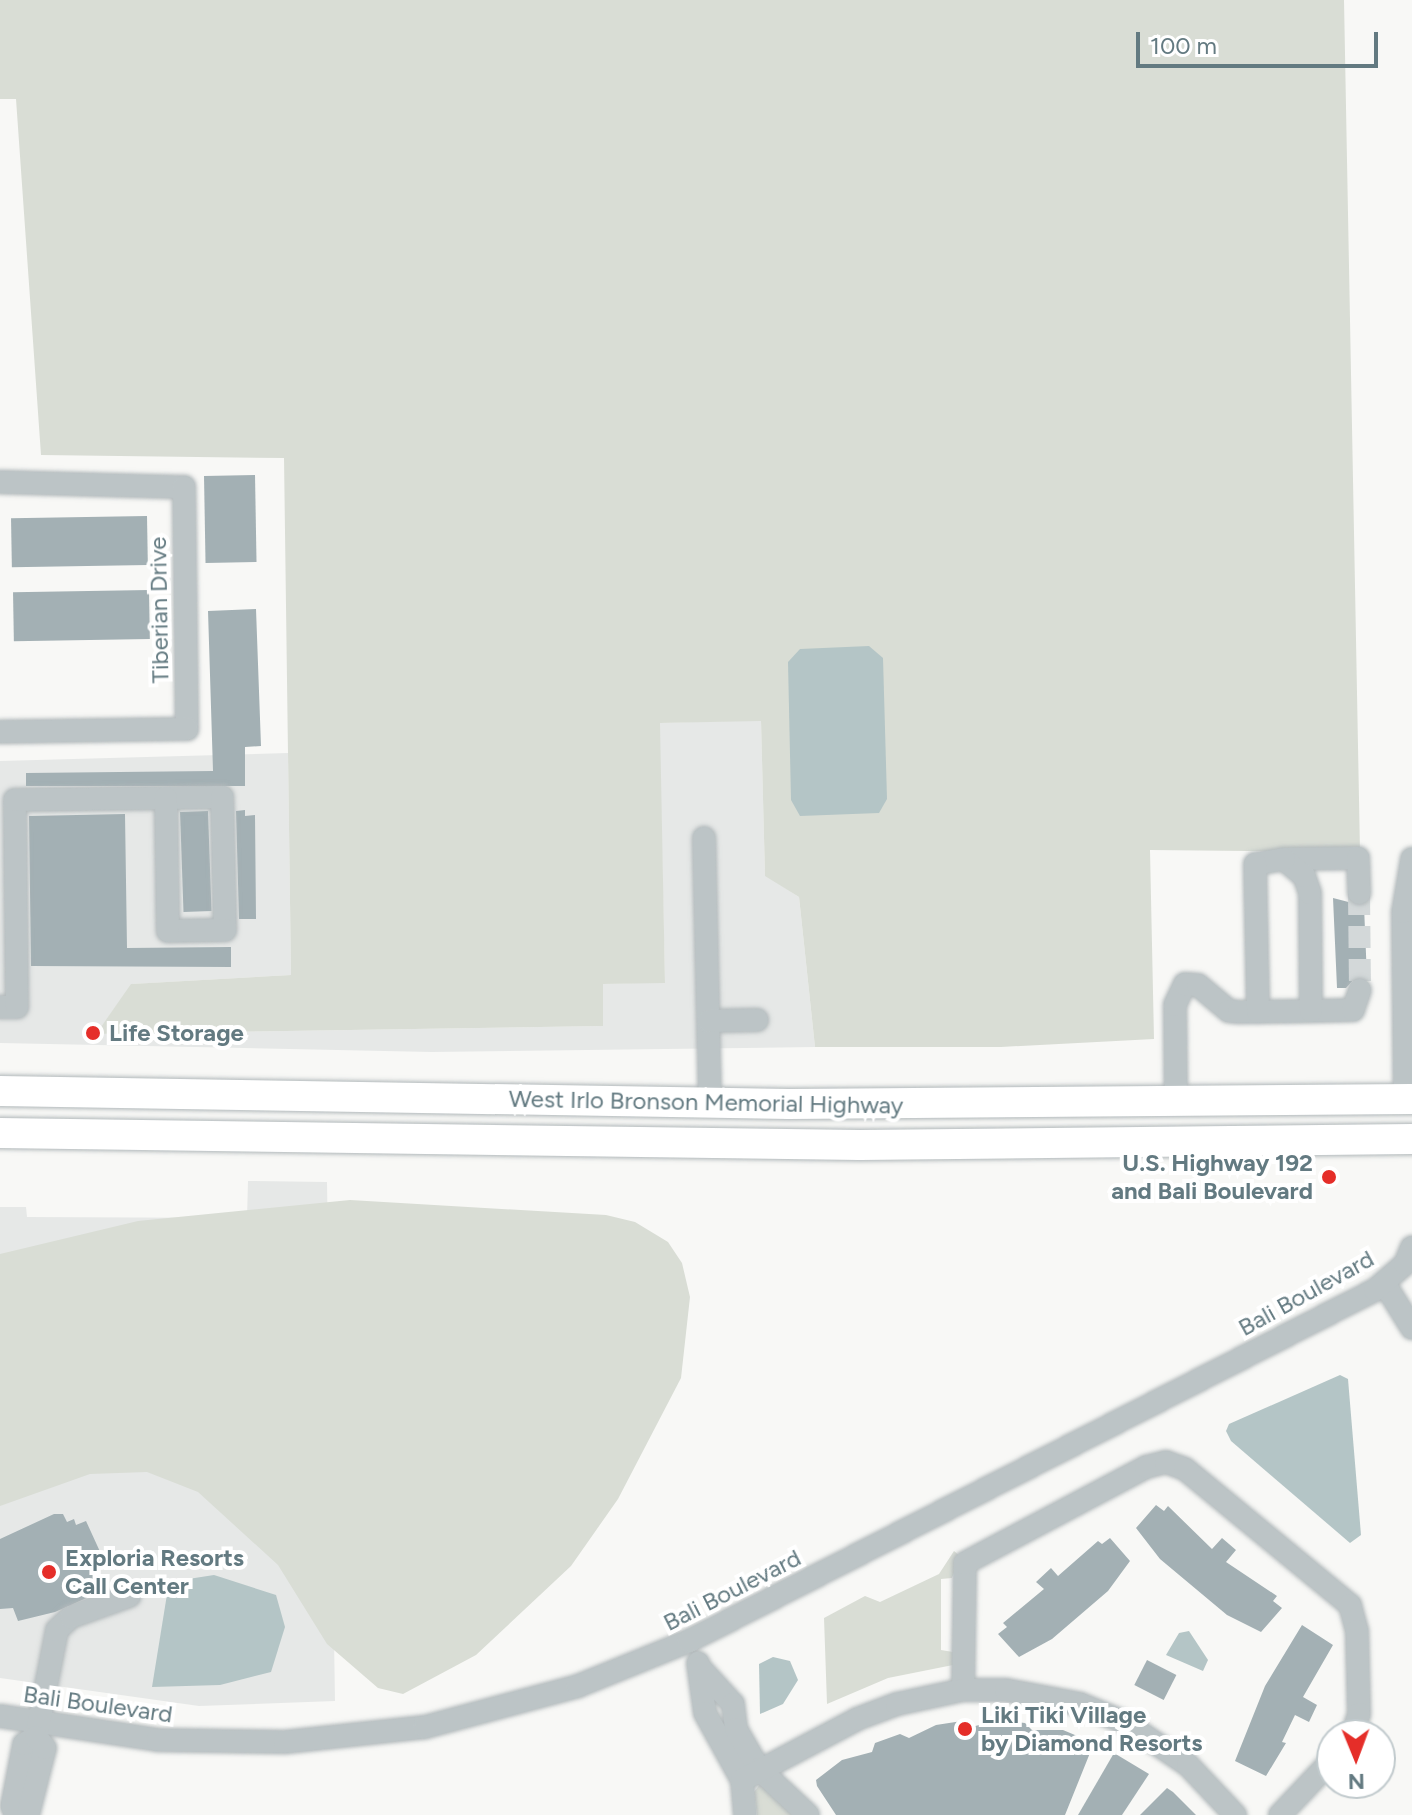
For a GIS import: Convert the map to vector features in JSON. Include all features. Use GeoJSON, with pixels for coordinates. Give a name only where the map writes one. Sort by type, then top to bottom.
{"type":"FeatureCollection","features":[{"type":"Feature","properties":{"kind":"highway","name":"West Irlo Bronson Memorial Highway"},"geometry":{"type":"LineString","coordinates":[[0,1091],[789,1104],[1410,1103]]}},
{"type":"Feature","properties":{"kind":"highway"},"geometry":{"type":"LineString","coordinates":[[0,1121],[14,1108],[62,1091]]}},
{"type":"Feature","properties":{"kind":"highway"},"geometry":{"type":"LineString","coordinates":[[615,1141],[680,1126],[710,1103]]}},
{"type":"Feature","properties":{"kind":"highway"},"geometry":{"type":"LineString","coordinates":[[1350,1140],[1386,1129],[1410,1103]]}},
{"type":"Feature","properties":{"kind":"highway"},"geometry":{"type":"LineString","coordinates":[[710,1143],[737,1120],[789,1104]]}},
{"type":"Feature","properties":{"kind":"highway","name":"West Irlo Bronson Memorial Highway"},"geometry":{"type":"LineString","coordinates":[[0,1133],[1034,1146],[1412,1139]]}},
{"type":"Feature","properties":{"kind":"street","name":"Tiberian Drive"},"geometry":{"type":"LineString","coordinates":[[0,482],[184,487],[187,729],[0,732]]}},
{"type":"Feature","properties":{"kind":"street"},"geometry":{"type":"LineString","coordinates":[[0,1007],[17,1007],[15,800],[222,797],[225,930],[168,931],[166,798]]}},
{"type":"Feature","properties":{"kind":"street"},"geometry":{"type":"LineString","coordinates":[[704,838],[710,1103]]}},
{"type":"Feature","properties":{"kind":"street"},"geometry":{"type":"LineString","coordinates":[[1258,1012],[1255,864],[1284,859],[1358,858],[1359,893]]}},
{"type":"Feature","properties":{"kind":"street"},"geometry":{"type":"LineString","coordinates":[[1284,859],[1304,876],[1310,893],[1311,1011]]}},
{"type":"Feature","properties":{"kind":"street"},"geometry":{"type":"LineString","coordinates":[[1410,1103],[1403,912],[1412,859]]}},
{"type":"Feature","properties":{"kind":"street"},"geometry":{"type":"LineString","coordinates":[[1176,1103],[1175,1005],[1185,984],[1198,985],[1229,1011],[1258,1012],[1353,1010],[1360,990]]}},
{"type":"Feature","properties":{"kind":"street"},"geometry":{"type":"LineString","coordinates":[[709,1021],[757,1020]]}},
{"type":"Feature","properties":{"kind":"street","name":"Bali Boulevard"},"geometry":{"type":"LineString","coordinates":[[0,1716],[37,1731],[190,1742],[372,1735],[530,1702],[689,1641],[1384,1283],[1405,1264],[1412,1248]]}},
{"type":"Feature","properties":{"kind":"street"},"geometry":{"type":"LineString","coordinates":[[1384,1283],[1412,1328]]}},
{"type":"Feature","properties":{"kind":"street"},"geometry":{"type":"LineString","coordinates":[[963,1690],[965,1563],[1146,1467],[1166,1462],[1185,1469],[1350,1605],[1357,1631],[1357,1719]]}},
{"type":"Feature","properties":{"kind":"street"},"geometry":{"type":"LineString","coordinates":[[16,1815],[12,1806],[24,1744],[37,1731],[57,1630],[68,1619],[129,1596]]}},
{"type":"Feature","properties":{"kind":"street"},"geometry":{"type":"LineString","coordinates":[[689,1641],[700,1668],[705,1713],[750,1775],[808,1815]]}},
{"type":"Feature","properties":{"kind":"street"},"geometry":{"type":"LineString","coordinates":[[750,1775],[877,1711],[963,1690],[1030,1692],[1104,1712],[1179,1757],[1235,1815]]}},
{"type":"Feature","properties":{"kind":"street"},"geometry":{"type":"LineString","coordinates":[[28,1815],[45,1748],[37,1731]]}},
{"type":"Feature","properties":{"kind":"street"},"geometry":{"type":"LineString","coordinates":[[745,1815],[750,1775]]}},
{"type":"Feature","properties":{"kind":"street"},"geometry":{"type":"LineString","coordinates":[[1280,1815],[1316,1777]]}},
{"type":"Feature","properties":{"kind":"shaded area"},"geometry":{"type":"Polygon","coordinates":[[[0,0],[1344,0],[1360,852],[1150,850],[1154,1039],[1001,1047],[815,1047],[799,897],[765,876],[761,721],[660,723],[665,983],[603,984],[603,1026],[96,1034],[131,984],[291,975],[284,458],[41,455],[16,99],[0,99],[0,0]]]}},
{"type":"Feature","properties":{"kind":"shaded area"},"geometry":{"type":"Polygon","coordinates":[[[869,646],[883,658],[887,799],[879,813],[800,816],[791,800],[788,662],[800,649],[869,646]]]}},
{"type":"Feature","properties":{"kind":"shaded area"},"geometry":{"type":"Polygon","coordinates":[[[761,720],[765,875],[799,897],[815,1047],[432,1052],[0,1043],[0,761],[288,753],[291,975],[132,984],[96,1034],[602,1026],[603,984],[665,982],[659,723],[761,720]]]}},
{"type":"Feature","properties":{"kind":"shaded area"},"geometry":{"type":"Polygon","coordinates":[[[248,1181],[327,1182],[335,1701],[199,1706],[0,1678],[0,1207],[26,1207],[27,1217],[247,1218],[248,1181]]]}},
{"type":"Feature","properties":{"kind":"shaded area"},"geometry":{"type":"Polygon","coordinates":[[[350,1200],[606,1215],[635,1222],[668,1242],[682,1263],[690,1297],[681,1378],[618,1499],[571,1566],[476,1655],[403,1694],[378,1688],[327,1644],[278,1565],[198,1492],[147,1472],[90,1474],[0,1506],[0,1254],[138,1221],[350,1200]]]}},
{"type":"Feature","properties":{"kind":"shaded area"},"geometry":{"type":"Polygon","coordinates":[[[1340,1375],[1348,1379],[1361,1535],[1350,1543],[1231,1441],[1226,1431],[1229,1424],[1340,1375]]]}},
{"type":"Feature","properties":{"kind":"shaded area"},"geometry":{"type":"Polygon","coordinates":[[[954,1551],[960,1556],[952,1578],[941,1579],[941,1650],[953,1652],[953,1665],[888,1678],[827,1704],[824,1618],[865,1596],[880,1602],[939,1574],[954,1551]]]}},
{"type":"Feature","properties":{"kind":"shaded area"},"geometry":{"type":"Polygon","coordinates":[[[214,1575],[276,1595],[285,1627],[271,1672],[220,1685],[152,1687],[169,1582],[214,1575]]]}},
{"type":"Feature","properties":{"kind":"shaded area"},"geometry":{"type":"Polygon","coordinates":[[[1189,1631],[1208,1660],[1203,1671],[1166,1655],[1179,1633],[1189,1631]]]}},
{"type":"Feature","properties":{"kind":"shaded area"},"geometry":{"type":"Polygon","coordinates":[[[773,1657],[790,1661],[798,1680],[783,1704],[760,1714],[759,1664],[773,1657]]]}},
{"type":"Feature","properties":{"kind":"shaded area"},"geometry":{"type":"Polygon","coordinates":[[[761,1783],[797,1815],[757,1815],[754,1792],[761,1783]]]}},
{"type":"Feature","properties":{"kind":"building"},"geometry":{"type":"Polygon","coordinates":[[[255,475],[257,562],[206,563],[204,476],[255,475]]]}},
{"type":"Feature","properties":{"kind":"building"},"geometry":{"type":"Polygon","coordinates":[[[147,516],[148,565],[12,567],[11,518],[147,516]]]}},
{"type":"Feature","properties":{"kind":"building"},"geometry":{"type":"Polygon","coordinates":[[[149,590],[150,639],[14,641],[13,592],[149,590]]]}},
{"type":"Feature","properties":{"kind":"building"},"geometry":{"type":"Polygon","coordinates":[[[256,609],[261,746],[245,747],[245,786],[26,786],[26,773],[213,771],[208,611],[256,609]]]}},
{"type":"Feature","properties":{"kind":"building"},"geometry":{"type":"Polygon","coordinates":[[[245,810],[245,816],[255,815],[256,919],[239,919],[236,811],[245,810]]]}},
{"type":"Feature","properties":{"kind":"building"},"geometry":{"type":"Polygon","coordinates":[[[208,811],[211,911],[184,912],[180,812],[208,811]]]}},
{"type":"Feature","properties":{"kind":"building"},"geometry":{"type":"Polygon","coordinates":[[[125,814],[127,948],[231,947],[231,967],[31,966],[29,816],[125,814]]]}},
{"type":"Feature","properties":{"kind":"building"},"geometry":{"type":"Polygon","coordinates":[[[1333,898],[1364,906],[1367,978],[1357,976],[1346,988],[1337,988],[1333,898]]]}},
{"type":"Feature","properties":{"kind":"building"},"geometry":{"type":"Polygon","coordinates":[[[1156,1505],[1164,1511],[1168,1506],[1212,1549],[1222,1538],[1236,1550],[1226,1562],[1277,1596],[1273,1601],[1282,1608],[1261,1632],[1227,1615],[1160,1559],[1136,1528],[1156,1505]]]}},
{"type":"Feature","properties":{"kind":"building","name":"Exploria Resorts Call Center"},"geometry":{"type":"Polygon","coordinates":[[[54,1514],[63,1514],[67,1522],[74,1519],[76,1525],[86,1521],[102,1556],[93,1560],[103,1583],[97,1586],[100,1592],[55,1612],[18,1621],[13,1608],[0,1609],[0,1539],[54,1514]]]}},
{"type":"Feature","properties":{"kind":"building"},"geometry":{"type":"Polygon","coordinates":[[[1110,1538],[1130,1561],[1108,1591],[1052,1639],[1019,1657],[998,1634],[1007,1627],[1003,1623],[1044,1589],[1036,1582],[1051,1568],[1058,1576],[1098,1541],[1102,1544],[1110,1538]]]}},
{"type":"Feature","properties":{"kind":"building"},"geometry":{"type":"Polygon","coordinates":[[[1302,1625],[1333,1645],[1303,1697],[1317,1705],[1309,1722],[1295,1715],[1282,1742],[1286,1743],[1266,1776],[1235,1761],[1265,1686],[1302,1625]]]}},
{"type":"Feature","properties":{"kind":"building"},"geometry":{"type":"Polygon","coordinates":[[[1147,1660],[1176,1675],[1164,1700],[1134,1685],[1147,1660]]]}},
{"type":"Feature","properties":{"kind":"building"},"geometry":{"type":"Polygon","coordinates":[[[1000,1720],[1025,1723],[1032,1730],[1063,1730],[1094,1743],[1065,1815],[836,1815],[817,1786],[816,1780],[842,1760],[872,1752],[875,1743],[900,1734],[909,1738],[936,1725],[962,1721],[971,1727],[1000,1720]]]}},
{"type":"Feature","properties":{"kind":"building"},"geometry":{"type":"Polygon","coordinates":[[[1114,1753],[1149,1774],[1122,1815],[1078,1815],[1114,1753]]]}},
{"type":"Feature","properties":{"kind":"building"},"geometry":{"type":"Polygon","coordinates":[[[1167,1788],[1173,1792],[1196,1815],[1140,1815],[1167,1788]]]}},
{"type":"Feature","properties":{"kind":"tunnel"},"geometry":{"type":"LineString","coordinates":[[1359,893],[1360,990]]}},
{"type":"Feature","properties":{"kind":"place","name":"Life Storage"},"geometry":{"type":"Point","coordinates":[93,1033]}},
{"type":"Feature","properties":{"kind":"place","name":"U.S. Highway 192 and Bali Boulevard"},"geometry":{"type":"Point","coordinates":[1329,1177]}},
{"type":"Feature","properties":{"kind":"place","name":"Exploria Resorts Call Center"},"geometry":{"type":"Point","coordinates":[49,1572]}},
{"type":"Feature","properties":{"kind":"place","name":"Liki Tiki Village by Diamond Resorts"},"geometry":{"type":"Point","coordinates":[965,1729]}}]}
